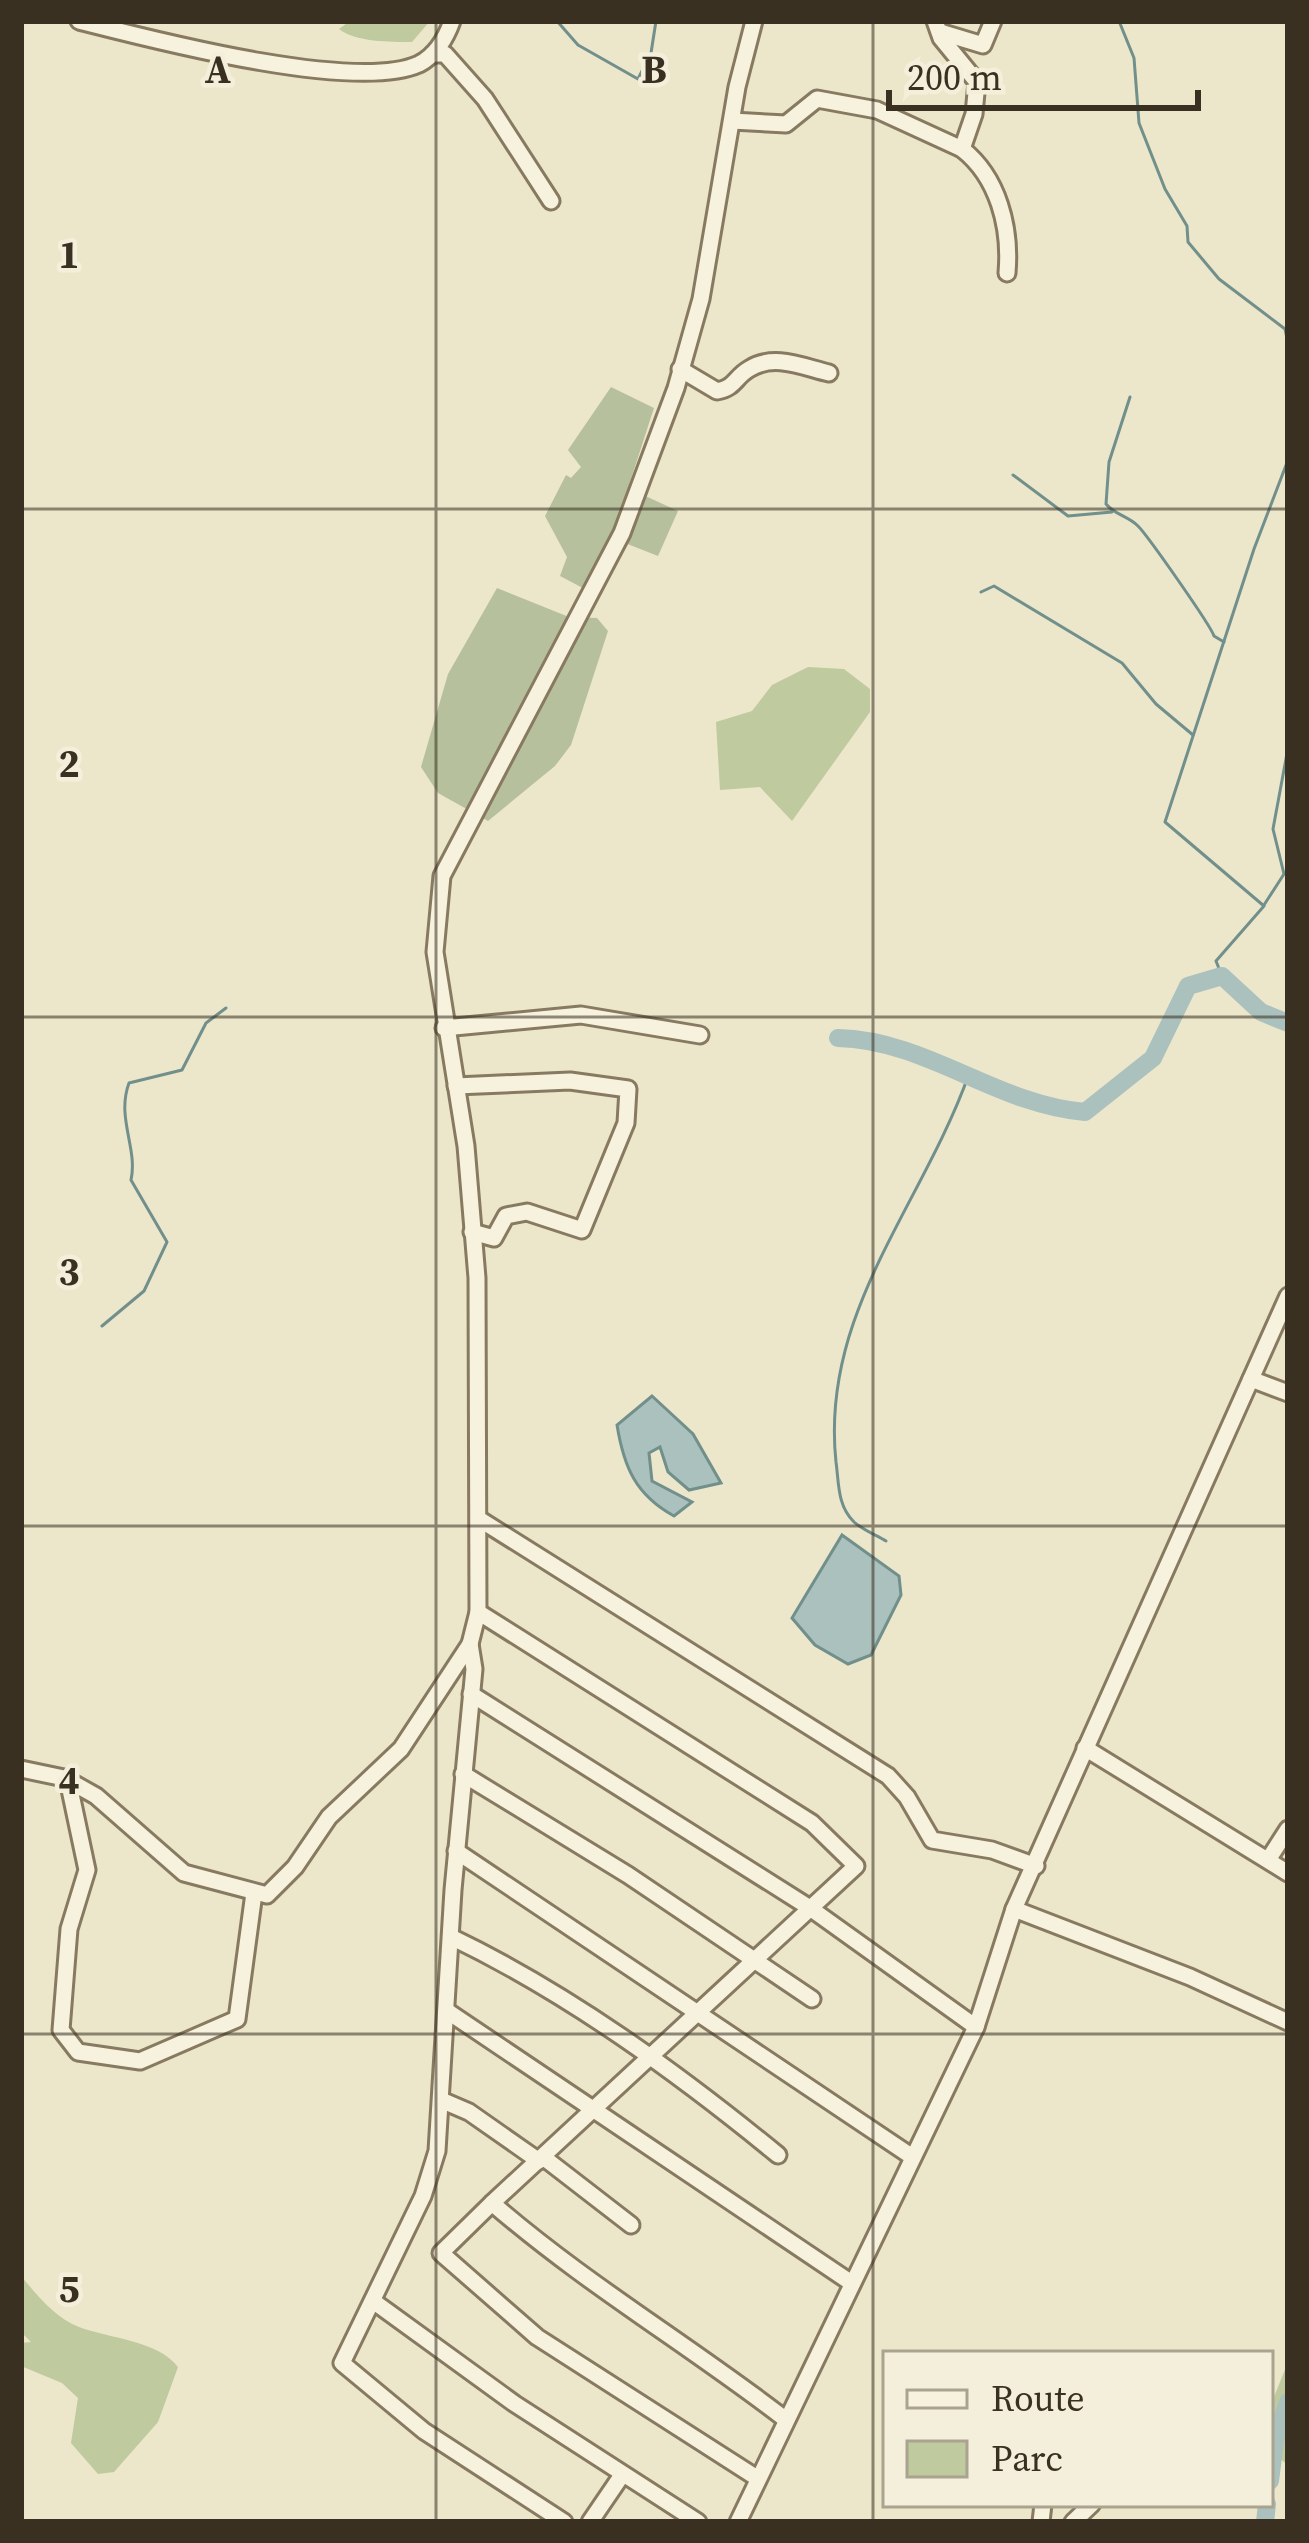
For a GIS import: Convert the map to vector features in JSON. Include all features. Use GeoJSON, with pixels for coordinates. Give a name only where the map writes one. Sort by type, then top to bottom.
{"type":"FeatureCollection","features":[{"type":"Feature","properties":{"kind":"street"},"geometry":{"type":"LineString","coordinates":[[80,21],[243,59],[393,70],[446,54],[485,99],[551,200]]}},
{"type":"Feature","properties":{"kind":"street"},"geometry":{"type":"LineString","coordinates":[[434,54],[452,21]]}},
{"type":"Feature","properties":{"kind":"street"},"geometry":{"type":"LineString","coordinates":[[21,1769],[68,1780],[96,1796],[184,1873],[267,1894],[329,1816],[401,1749],[470,1644],[478,1612],[479,1519],[472,1232],[435,952],[442,876],[622,533],[701,299],[754,21]]}},
{"type":"Feature","properties":{"kind":"street"},"geometry":{"type":"LineString","coordinates":[[936,26],[983,45],[993,21]]}},
{"type":"Feature","properties":{"kind":"street"},"geometry":{"type":"LineString","coordinates":[[936,26],[977,82],[974,114],[962,149]]}},
{"type":"Feature","properties":{"kind":"street"},"geometry":{"type":"LineString","coordinates":[[732,121],[786,124],[817,99],[850,102],[962,149],[984,166],[1005,223],[1007,273]]}},
{"type":"Feature","properties":{"kind":"street"},"geometry":{"type":"LineString","coordinates":[[680,369],[717,391],[731,389],[748,369],[778,360],[829,373]]}},
{"type":"Feature","properties":{"kind":"street"},"geometry":{"type":"LineString","coordinates":[[444,1028],[581,1015],[700,1035]]}},
{"type":"Feature","properties":{"kind":"street"},"geometry":{"type":"LineString","coordinates":[[456,1086],[570,1081],[628,1089],[626,1124],[582,1230],[527,1212],[506,1216],[494,1238],[472,1232]]}},
{"type":"Feature","properties":{"kind":"street"},"geometry":{"type":"LineString","coordinates":[[738,2522],[976,2027],[1013,1909],[1288,1296]]}},
{"type":"Feature","properties":{"kind":"street"},"geometry":{"type":"LineString","coordinates":[[1251,1378],[1288,1393]]}},
{"type":"Feature","properties":{"kind":"street"},"geometry":{"type":"LineString","coordinates":[[479,1519],[888,1776],[907,1796],[932,1840],[992,1850],[1036,1866]]}},
{"type":"Feature","properties":{"kind":"street"},"geometry":{"type":"LineString","coordinates":[[478,1612],[840,1846],[856,1866],[441,2253],[537,2337],[758,2478]]}},
{"type":"Feature","properties":{"kind":"street"},"geometry":{"type":"LineString","coordinates":[[470,1644],[474,1669],[456,1851],[437,2151],[423,2196],[342,2363],[424,2432],[564,2522]]}},
{"type":"Feature","properties":{"kind":"street"},"geometry":{"type":"LineString","coordinates":[[471,1694],[810,1908],[976,2027]]}},
{"type":"Feature","properties":{"kind":"street"},"geometry":{"type":"LineString","coordinates":[[1085,1748],[1288,1873]]}},
{"type":"Feature","properties":{"kind":"street"},"geometry":{"type":"LineString","coordinates":[[463,1774],[812,1999]]}},
{"type":"Feature","properties":{"kind":"street"},"geometry":{"type":"LineString","coordinates":[[68,1780],[87,1870],[69,1929],[61,2030],[78,2052],[140,2061],[237,2020],[254,1893]]}},
{"type":"Feature","properties":{"kind":"street"},"geometry":{"type":"LineString","coordinates":[[1268,1860],[1288,1829]]}},
{"type":"Feature","properties":{"kind":"street"},"geometry":{"type":"LineString","coordinates":[[456,1851],[911,2156]]}},
{"type":"Feature","properties":{"kind":"street"},"geometry":{"type":"LineString","coordinates":[[1013,1909],[1190,1977],[1288,2022]]}},
{"type":"Feature","properties":{"kind":"street"},"geometry":{"type":"LineString","coordinates":[[451,1937],[532,1980],[778,2156]]}},
{"type":"Feature","properties":{"kind":"street"},"geometry":{"type":"LineString","coordinates":[[447,2011],[850,2282]]}},
{"type":"Feature","properties":{"kind":"street"},"geometry":{"type":"LineString","coordinates":[[442,2100],[541,2159],[632,2225]]}},
{"type":"Feature","properties":{"kind":"street"},"geometry":{"type":"LineString","coordinates":[[492,2203],[549,2252],[706,2358],[785,2419]]}},
{"type":"Feature","properties":{"kind":"street"},"geometry":{"type":"LineString","coordinates":[[373,2301],[622,2475],[698,2522]]}},
{"type":"Feature","properties":{"kind":"street"},"geometry":{"type":"LineString","coordinates":[[590,2522],[622,2475]]}},
{"type":"Feature","properties":{"kind":"green space"},"geometry":{"type":"Polygon","coordinates":[[[350,21],[430,21],[412,42],[363,39],[339,29],[350,21]]]}},
{"type":"Feature","properties":{"kind":"green space"},"geometry":{"type":"Polygon","coordinates":[[[611,387],[654,408],[628,488],[678,511],[658,556],[625,543],[598,596],[560,576],[567,557],[545,516],[566,475],[571,478],[581,467],[568,450],[611,387]]]}},
{"type":"Feature","properties":{"kind":"green space"},"geometry":{"type":"Polygon","coordinates":[[[497,588],[569,617],[597,618],[608,631],[571,745],[555,766],[488,821],[438,793],[421,767],[448,674],[497,588]]]}},
{"type":"Feature","properties":{"kind":"green space"},"geometry":{"type":"Polygon","coordinates":[[[808,667],[844,669],[870,689],[870,712],[792,821],[760,787],[720,790],[716,722],[752,711],[772,685],[808,667]]]}},
{"type":"Feature","properties":{"kind":"green space"},"geometry":{"type":"Polygon","coordinates":[[[21,2276],[70,2323],[146,2346],[178,2367],[158,2422],[114,2472],[98,2474],[71,2443],[78,2398],[62,2383],[21,2366],[21,2343],[31,2342],[21,2332],[21,2276]]]}},
{"type":"Feature","properties":{"kind":"green space"},"geometry":{"type":"Polygon","coordinates":[[[1288,2362],[1288,2465],[1273,2453],[1273,2400],[1288,2362]]]}},
{"type":"Feature","properties":{"kind":"water"},"geometry":{"type":"Polygon","coordinates":[[[652,1396],[693,1434],[721,1483],[689,1490],[668,1472],[660,1447],[649,1453],[652,1481],[692,1502],[674,1516],[650,1499],[634,1479],[617,1425],[652,1396]]]}},
{"type":"Feature","properties":{"kind":"water"},"geometry":{"type":"Polygon","coordinates":[[[842,1535],[899,1576],[901,1595],[871,1655],[848,1664],[815,1645],[792,1618],[842,1535]]]}},
{"type":"Feature","properties":{"kind":"waterway"},"geometry":{"type":"LineString","coordinates":[[557,21],[578,45],[638,79],[651,53],[656,21]]}},
{"type":"Feature","properties":{"kind":"waterway"},"geometry":{"type":"LineString","coordinates":[[1119,21],[1134,58],[1139,123],[1165,189],[1187,226],[1188,242],[1219,279],[1285,329],[1288,343]]}},
{"type":"Feature","properties":{"kind":"waterway"},"geometry":{"type":"LineString","coordinates":[[1130,397],[1109,462],[1106,504],[1138,526],[1214,636],[1224,642]]}},
{"type":"Feature","properties":{"kind":"waterway"},"geometry":{"type":"LineString","coordinates":[[1222,976],[1216,961],[1264,906],[1165,822],[1288,460]]}},
{"type":"Feature","properties":{"kind":"waterway"},"geometry":{"type":"LineString","coordinates":[[1013,475],[1068,516],[1112,512]]}},
{"type":"Feature","properties":{"kind":"waterway"},"geometry":{"type":"LineString","coordinates":[[981,592],[994,586],[1122,663],[1156,704],[1193,735]]}},
{"type":"Feature","properties":{"kind":"waterway"},"geometry":{"type":"LineString","coordinates":[[1264,905],[1284,874],[1273,829],[1288,748]]}},
{"type":"Feature","properties":{"kind":"waterway"},"geometry":{"type":"LineString","coordinates":[[838,1038],[902,1049],[1022,1098],[1085,1112],[1153,1058],[1188,986],[1222,976],[1261,1012],[1288,1023]]}},
{"type":"Feature","properties":{"kind":"waterway"},"geometry":{"type":"LineString","coordinates":[[102,1326],[144,1291],[167,1242],[131,1180],[125,1108],[129,1083],[182,1070],[206,1023],[226,1008]]}},
{"type":"Feature","properties":{"kind":"waterway"},"geometry":{"type":"LineString","coordinates":[[886,1541],[854,1522],[840,1494],[835,1408],[843,1357],[879,1262],[969,1074]]}},
{"type":"Feature","properties":{"kind":"waterway"},"geometry":{"type":"LineString","coordinates":[[1273,2457],[1288,2402]]}},
{"type":"Feature","properties":{"kind":"waterway"},"geometry":{"type":"LineString","coordinates":[[1265,2522],[1267,2507]]}}]}
